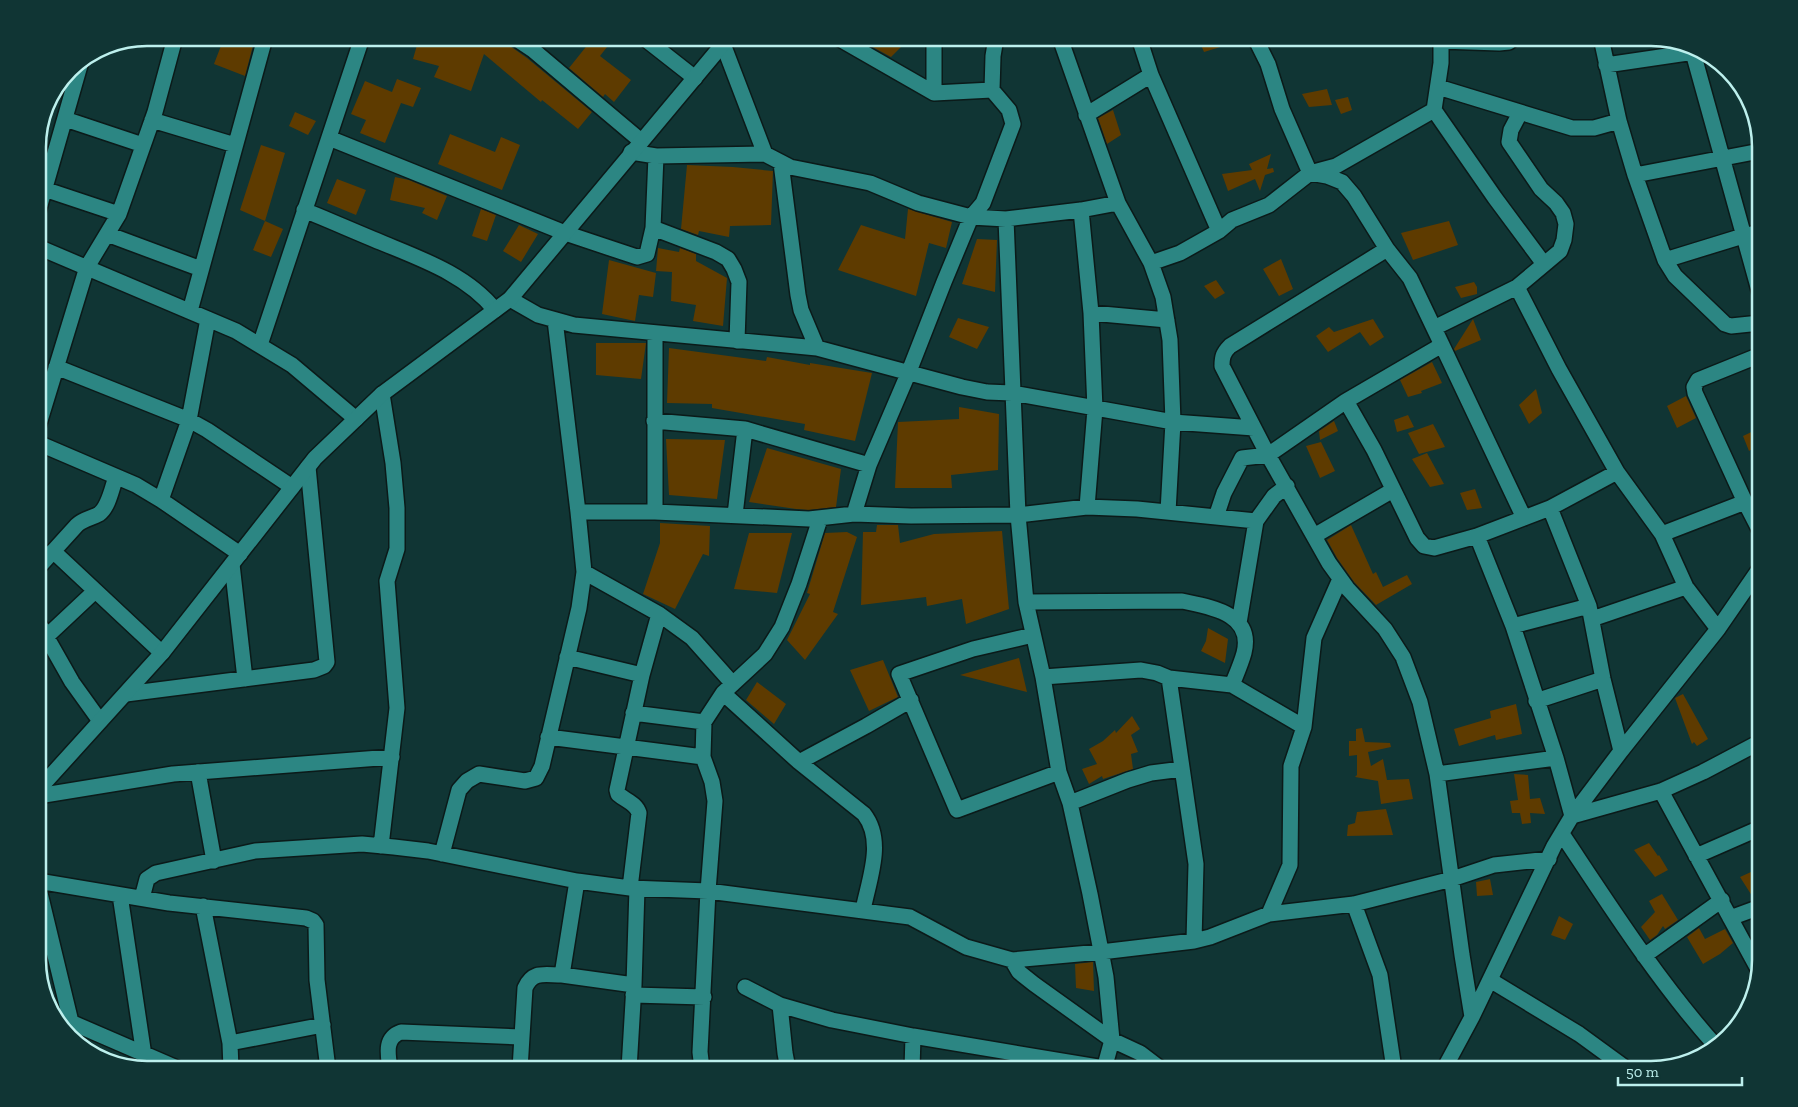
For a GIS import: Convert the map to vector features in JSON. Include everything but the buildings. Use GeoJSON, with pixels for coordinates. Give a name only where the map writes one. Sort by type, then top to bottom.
{"type":"FeatureCollection","features":[{"type":"Feature","properties":{"kind":"street"},"geometry":{"type":"LineString","coordinates":[[46,400],[87,267],[119,214],[152,120],[173,46]]}},
{"type":"Feature","properties":{"kind":"street"},"geometry":{"type":"LineString","coordinates":[[190,311],[263,46]]}},
{"type":"Feature","properties":{"kind":"street"},"geometry":{"type":"LineString","coordinates":[[260,345],[359,46]]}},
{"type":"Feature","properties":{"kind":"street"},"geometry":{"type":"LineString","coordinates":[[527,46],[636,146],[656,156],[765,154],[802,171],[870,183],[918,203],[970,217],[1006,219],[1082,210],[1118,203]]}},
{"type":"Feature","properties":{"kind":"street"},"geometry":{"type":"LineString","coordinates":[[654,46],[695,78]]}},
{"type":"Feature","properties":{"kind":"street"},"geometry":{"type":"LineString","coordinates":[[46,781],[162,653],[315,458],[382,394],[510,299],[636,146],[722,46]]}},
{"type":"Feature","properties":{"kind":"street"},"geometry":{"type":"LineString","coordinates":[[728,46],[765,154]]}},
{"type":"Feature","properties":{"kind":"street"},"geometry":{"type":"LineString","coordinates":[[852,46],[934,94],[992,90]]}},
{"type":"Feature","properties":{"kind":"street"},"geometry":{"type":"LineString","coordinates":[[934,46],[934,94]]}},
{"type":"Feature","properties":{"kind":"street"},"geometry":{"type":"LineString","coordinates":[[854,514],[869,465],[908,374],[970,217],[983,202],[1013,124],[1009,110],[992,90],[995,46]]}},
{"type":"Feature","properties":{"kind":"street"},"geometry":{"type":"LineString","coordinates":[[1063,46],[1118,203],[1151,263],[1160,285],[1170,340],[1173,422],[1168,512]]}},
{"type":"Feature","properties":{"kind":"street"},"geometry":{"type":"LineString","coordinates":[[1142,46],[1152,75],[1219,231]]}},
{"type":"Feature","properties":{"kind":"street"},"geometry":{"type":"LineString","coordinates":[[1259,46],[1268,64],[1282,109],[1310,173]]}},
{"type":"Feature","properties":{"kind":"street"},"geometry":{"type":"LineString","coordinates":[[1441,46],[1441,63],[1434,110],[1495,198],[1544,264]]}},
{"type":"Feature","properties":{"kind":"street"},"geometry":{"type":"LineString","coordinates":[[1602,46],[1619,121],[1635,175],[1665,260],[1675,276],[1724,324],[1731,326],[1752,324]]}},
{"type":"Feature","properties":{"kind":"street"},"geometry":{"type":"LineString","coordinates":[[1606,65],[1685,53]]}},
{"type":"Feature","properties":{"kind":"street"},"geometry":{"type":"LineString","coordinates":[[1697,58],[1752,267]]}},
{"type":"Feature","properties":{"kind":"street"},"geometry":{"type":"LineString","coordinates":[[46,182],[77,75]]}},
{"type":"Feature","properties":{"kind":"street"},"geometry":{"type":"LineString","coordinates":[[1086,115],[1152,75]]}},
{"type":"Feature","properties":{"kind":"street"},"geometry":{"type":"LineString","coordinates":[[1438,87],[1572,128],[1584,129],[1619,121]]}},
{"type":"Feature","properties":{"kind":"street"},"geometry":{"type":"LineString","coordinates":[[1151,263],[1180,253],[1219,231],[1232,220],[1269,204],[1310,173],[1336,166],[1434,110]]}},
{"type":"Feature","properties":{"kind":"street"},"geometry":{"type":"LineString","coordinates":[[1434,328],[1517,287],[1560,251],[1564,240],[1566,224],[1564,213],[1541,189],[1510,142],[1511,130],[1520,113]]}},
{"type":"Feature","properties":{"kind":"street"},"geometry":{"type":"LineString","coordinates":[[65,119],[143,145]]}},
{"type":"Feature","properties":{"kind":"street"},"geometry":{"type":"LineString","coordinates":[[152,120],[235,145]]}},
{"type":"Feature","properties":{"kind":"street"},"geometry":{"type":"LineString","coordinates":[[329,138],[565,233],[637,257],[647,254],[653,228],[656,156]]}},
{"type":"Feature","properties":{"kind":"street"},"geometry":{"type":"LineString","coordinates":[[1635,175],[1752,152]]}},
{"type":"Feature","properties":{"kind":"street"},"geometry":{"type":"LineString","coordinates":[[781,163],[798,295],[801,310],[817,348]]}},
{"type":"Feature","properties":{"kind":"street"},"geometry":{"type":"LineString","coordinates":[[1310,173],[1327,176],[1342,182],[1354,196],[1387,249],[1410,278],[1524,518]]}},
{"type":"Feature","properties":{"kind":"street"},"geometry":{"type":"LineString","coordinates":[[46,190],[119,214]]}},
{"type":"Feature","properties":{"kind":"street"},"geometry":{"type":"LineString","coordinates":[[304,210],[443,269],[486,298],[495,310]]}},
{"type":"Feature","properties":{"kind":"street"},"geometry":{"type":"LineString","coordinates":[[1082,210],[1091,313],[1095,409],[1087,507]]}},
{"type":"Feature","properties":{"kind":"street"},"geometry":{"type":"LineString","coordinates":[[1006,219],[1018,515],[1026,602],[1043,677],[1059,772],[1070,803],[1106,978],[1112,1040],[1106,1061]]}},
{"type":"Feature","properties":{"kind":"street"},"geometry":{"type":"LineString","coordinates":[[653,228],[716,252],[728,259],[734,268],[739,282],[737,341]]}},
{"type":"Feature","properties":{"kind":"street"},"geometry":{"type":"LineString","coordinates":[[107,234],[201,269]]}},
{"type":"Feature","properties":{"kind":"street"},"geometry":{"type":"LineString","coordinates":[[1665,260],[1752,234]]}},
{"type":"Feature","properties":{"kind":"street"},"geometry":{"type":"LineString","coordinates":[[1387,249],[1238,341],[1224,352],[1222,366],[1268,455],[1340,579],[1385,630],[1403,657],[1420,702],[1438,774],[1472,1017]]}},
{"type":"Feature","properties":{"kind":"street"},"geometry":{"type":"LineString","coordinates":[[46,250],[236,331],[292,365],[356,419]]}},
{"type":"Feature","properties":{"kind":"street"},"geometry":{"type":"LineString","coordinates":[[1517,287],[1559,369],[1617,472],[1662,534],[1686,587],[1718,629]]}},
{"type":"Feature","properties":{"kind":"street"},"geometry":{"type":"LineString","coordinates":[[510,299],[538,315],[574,325],[817,348],[908,374],[979,391],[1012,393],[1173,422],[1254,428]]}},
{"type":"Feature","properties":{"kind":"street"},"geometry":{"type":"LineString","coordinates":[[1091,313],[1167,320]]}},
{"type":"Feature","properties":{"kind":"street"},"geometry":{"type":"LineString","coordinates":[[161,500],[189,420],[208,319]]}},
{"type":"Feature","properties":{"kind":"street"},"geometry":{"type":"LineString","coordinates":[[442,854],[460,790],[467,782],[479,774],[525,781],[536,778],[542,766],[579,608],[584,572],[555,320]]}},
{"type":"Feature","properties":{"kind":"street"},"geometry":{"type":"LineString","coordinates":[[655,333],[655,512]]}},
{"type":"Feature","properties":{"kind":"street"},"geometry":{"type":"LineString","coordinates":[[1216,517],[1224,493],[1242,458],[1268,455],[1346,401],[1442,345]]}},
{"type":"Feature","properties":{"kind":"street"},"geometry":{"type":"LineString","coordinates":[[1752,358],[1698,380],[1694,387],[1695,393],[1752,516]]}},
{"type":"Feature","properties":{"kind":"street"},"geometry":{"type":"LineString","coordinates":[[56,366],[189,420],[292,487]]}},
{"type":"Feature","properties":{"kind":"street"},"geometry":{"type":"LineString","coordinates":[[381,846],[397,708],[387,581],[398,549],[393,462],[382,394]]}},
{"type":"Feature","properties":{"kind":"street"},"geometry":{"type":"LineString","coordinates":[[1346,401],[1374,450],[1417,538],[1424,546],[1434,548],[1478,536],[1550,508],[1617,472]]}},
{"type":"Feature","properties":{"kind":"street"},"geometry":{"type":"LineString","coordinates":[[654,421],[744,430],[869,465]]}},
{"type":"Feature","properties":{"kind":"street"},"geometry":{"type":"LineString","coordinates":[[735,515],[744,430]]}},
{"type":"Feature","properties":{"kind":"street"},"geometry":{"type":"LineString","coordinates":[[46,446],[136,485],[161,500],[236,559],[245,679]]}},
{"type":"Feature","properties":{"kind":"street"},"geometry":{"type":"LineString","coordinates":[[126,694],[314,670],[324,666],[326,662],[308,467]]}},
{"type":"Feature","properties":{"kind":"street"},"geometry":{"type":"LineString","coordinates":[[46,559],[77,525],[101,512],[116,477]]}},
{"type":"Feature","properties":{"kind":"street"},"geometry":{"type":"LineString","coordinates":[[1239,622],[1256,521],[1274,496],[1287,486]]}},
{"type":"Feature","properties":{"kind":"street"},"geometry":{"type":"LineString","coordinates":[[1314,536],[1394,490]]}},
{"type":"Feature","properties":{"kind":"street"},"geometry":{"type":"LineString","coordinates":[[1662,534],[1745,502]]}},
{"type":"Feature","properties":{"kind":"street"},"geometry":{"type":"LineString","coordinates":[[578,512],[655,512],[820,519],[834,515],[854,514],[911,516],[1018,515],[1087,507],[1137,509],[1256,521]]}},
{"type":"Feature","properties":{"kind":"street"},"geometry":{"type":"LineString","coordinates":[[1550,508],[1591,612],[1603,679],[1620,751]]}},
{"type":"Feature","properties":{"kind":"street"},"geometry":{"type":"LineString","coordinates":[[701,1061],[708,891],[715,802],[712,782],[704,757],[704,722],[728,688],[765,654],[782,627],[799,584],[820,519]]}},
{"type":"Feature","properties":{"kind":"street"},"geometry":{"type":"LineString","coordinates":[[1478,536],[1513,626],[1556,758],[1572,816]]}},
{"type":"Feature","properties":{"kind":"street"},"geometry":{"type":"LineString","coordinates":[[53,551],[162,653]]}},
{"type":"Feature","properties":{"kind":"street"},"geometry":{"type":"LineString","coordinates":[[584,572],[659,614],[692,638],[728,688],[799,762],[864,814],[871,823],[875,836],[875,854],[863,910]]}},
{"type":"Feature","properties":{"kind":"street"},"geometry":{"type":"LineString","coordinates":[[1269,914],[1290,864],[1291,766],[1304,727],[1314,638],[1340,579]]}},
{"type":"Feature","properties":{"kind":"street"},"geometry":{"type":"LineString","coordinates":[[1449,1061],[1572,816],[1620,751],[1718,629],[1752,580]]}},
{"type":"Feature","properties":{"kind":"street"},"geometry":{"type":"LineString","coordinates":[[1513,626],[1591,612],[1686,587]]}},
{"type":"Feature","properties":{"kind":"street"},"geometry":{"type":"LineString","coordinates":[[95,591],[46,637],[72,682],[100,721]]}},
{"type":"Feature","properties":{"kind":"street"},"geometry":{"type":"LineString","coordinates":[[1026,602],[1182,601],[1207,606],[1226,613],[1239,622],[1244,632],[1244,651],[1232,685]]}},
{"type":"Feature","properties":{"kind":"street"},"geometry":{"type":"LineString","coordinates":[[629,1061],[633,990],[633,888],[639,813],[638,808],[618,794],[633,712],[659,614]]}},
{"type":"Feature","properties":{"kind":"street"},"geometry":{"type":"LineString","coordinates":[[1033,635],[973,649],[899,674],[957,810],[1059,772]]}},
{"type":"Feature","properties":{"kind":"street"},"geometry":{"type":"LineString","coordinates":[[567,657],[642,675]]}},
{"type":"Feature","properties":{"kind":"street"},"geometry":{"type":"LineString","coordinates":[[1043,677],[1141,670],[1157,673],[1168,678],[1232,685],[1304,727]]}},
{"type":"Feature","properties":{"kind":"street"},"geometry":{"type":"LineString","coordinates":[[1168,678],[1196,864],[1194,941]]}},
{"type":"Feature","properties":{"kind":"street"},"geometry":{"type":"LineString","coordinates":[[1536,701],[1603,679]]}},
{"type":"Feature","properties":{"kind":"street"},"geometry":{"type":"LineString","coordinates":[[799,762],[911,700]]}},
{"type":"Feature","properties":{"kind":"street"},"geometry":{"type":"LineString","coordinates":[[633,712],[704,722]]}},
{"type":"Feature","properties":{"kind":"street"},"geometry":{"type":"LineString","coordinates":[[548,737],[704,757]]}},
{"type":"Feature","properties":{"kind":"street"},"geometry":{"type":"LineString","coordinates":[[1572,816],[1661,790],[1703,772],[1752,746]]}},
{"type":"Feature","properties":{"kind":"street"},"geometry":{"type":"LineString","coordinates":[[46,795],[173,774],[392,757]]}},
{"type":"Feature","properties":{"kind":"street"},"geometry":{"type":"LineString","coordinates":[[1438,774],[1556,758]]}},
{"type":"Feature","properties":{"kind":"street"},"geometry":{"type":"LineString","coordinates":[[1070,803],[1151,773],[1182,769]]}},
{"type":"Feature","properties":{"kind":"street"},"geometry":{"type":"LineString","coordinates":[[198,772],[214,861]]}},
{"type":"Feature","properties":{"kind":"street"},"geometry":{"type":"LineString","coordinates":[[1661,790],[1752,958]]}},
{"type":"Feature","properties":{"kind":"street"},"geometry":{"type":"LineString","coordinates":[[1696,856],[1752,832]]}},
{"type":"Feature","properties":{"kind":"street"},"geometry":{"type":"LineString","coordinates":[[1562,834],[1644,956],[1680,1005],[1711,1041]]}},
{"type":"Feature","properties":{"kind":"street"},"geometry":{"type":"LineString","coordinates":[[142,898],[148,878],[156,873],[255,851],[362,844],[428,850],[577,881],[633,888],[708,891],[910,917],[966,947],[1012,960],[1194,941],[1210,937],[1269,914],[1354,904],[1452,880],[1494,865],[1549,859]]}},
{"type":"Feature","properties":{"kind":"street"},"geometry":{"type":"LineString","coordinates":[[562,975],[577,881]]}},
{"type":"Feature","properties":{"kind":"street"},"geometry":{"type":"LineString","coordinates":[[46,882],[120,895],[306,918],[313,921],[316,925],[317,980],[327,1061]]}},
{"type":"Feature","properties":{"kind":"street"},"geometry":{"type":"LineString","coordinates":[[120,895],[145,1061]]}},
{"type":"Feature","properties":{"kind":"street"},"geometry":{"type":"LineString","coordinates":[[1644,956],[1722,900]]}},
{"type":"Feature","properties":{"kind":"street"},"geometry":{"type":"LineString","coordinates":[[1354,904],[1380,974],[1393,1061]]}},
{"type":"Feature","properties":{"kind":"street"},"geometry":{"type":"LineString","coordinates":[[203,906],[230,1043],[231,1061]]}},
{"type":"Feature","properties":{"kind":"street"},"geometry":{"type":"LineString","coordinates":[[1730,918],[1752,911]]}},
{"type":"Feature","properties":{"kind":"street"},"geometry":{"type":"LineString","coordinates":[[46,918],[71,1022]]}},
{"type":"Feature","properties":{"kind":"street"},"geometry":{"type":"LineString","coordinates":[[1012,960],[1020,972],[1034,984],[1112,1040],[1140,1052],[1150,1061]]}},
{"type":"Feature","properties":{"kind":"street"},"geometry":{"type":"LineString","coordinates":[[520,1061],[525,988],[529,979],[535,975],[562,975],[633,990],[704,997]]}},
{"type":"Feature","properties":{"kind":"street"},"geometry":{"type":"LineString","coordinates":[[1490,980],[1579,1034],[1615,1061]]}},
{"type":"Feature","properties":{"kind":"street"},"geometry":{"type":"LineString","coordinates":[[745,987],[780,1005],[832,1020],[1022,1061]]}},
{"type":"Feature","properties":{"kind":"street"},"geometry":{"type":"LineString","coordinates":[[780,1005],[786,1061]]}},
{"type":"Feature","properties":{"kind":"street"},"geometry":{"type":"LineString","coordinates":[[66,1020],[142,1061]]}},
{"type":"Feature","properties":{"kind":"street"},"geometry":{"type":"LineString","coordinates":[[230,1043],[323,1025]]}},
{"type":"Feature","properties":{"kind":"street"},"geometry":{"type":"LineString","coordinates":[[389,1061],[390,1041],[394,1035],[402,1032],[521,1036]]}},
{"type":"Feature","properties":{"kind":"street"},"geometry":{"type":"LineString","coordinates":[[912,1061],[913,1036]]}}]}
